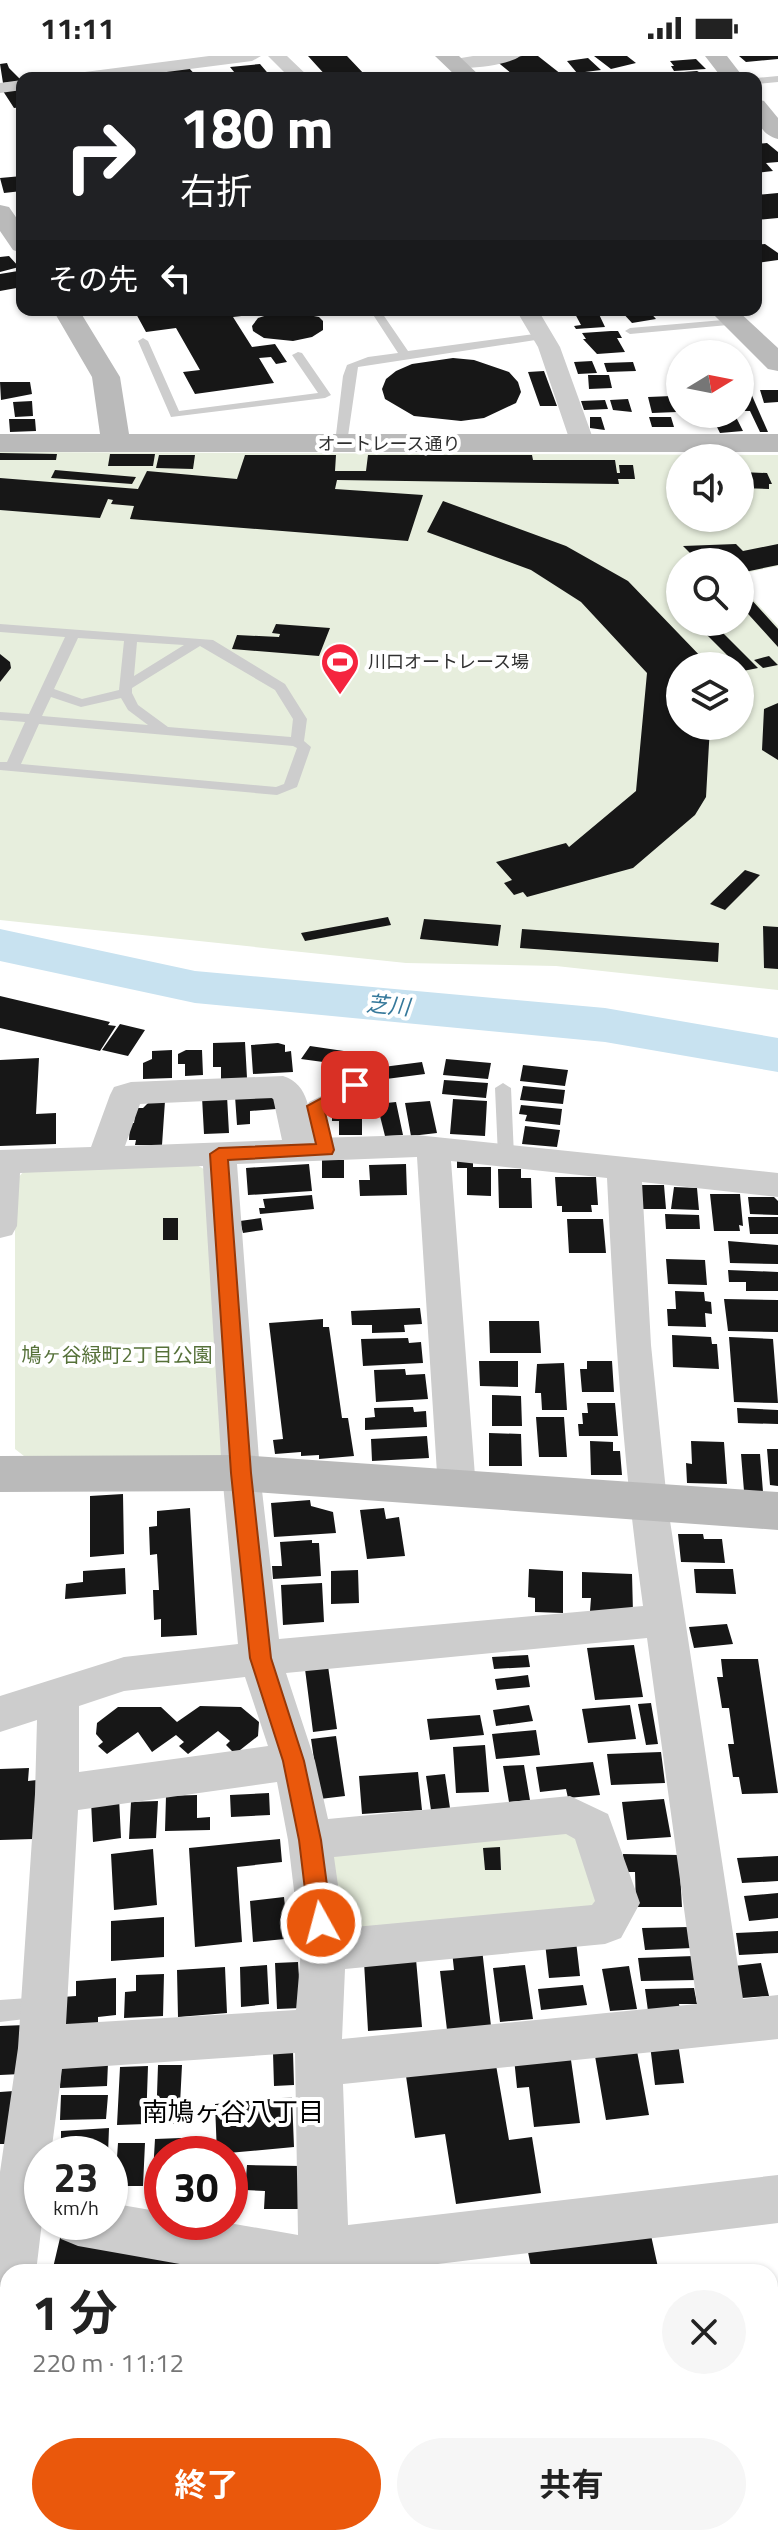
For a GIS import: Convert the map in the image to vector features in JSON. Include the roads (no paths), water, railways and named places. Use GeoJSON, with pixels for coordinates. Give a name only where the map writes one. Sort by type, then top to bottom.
{"type":"FeatureCollection","features":[{"type":"Feature","properties":{"kind":"street"},"geometry":{"type":"LineString","coordinates":[[111,72],[252,56]]}},
{"type":"Feature","properties":{"kind":"street"},"geometry":{"type":"LineString","coordinates":[[277,56],[294,72]]}},
{"type":"Feature","properties":{"kind":"street"},"geometry":{"type":"LineString","coordinates":[[457,66],[511,56]]}},
{"type":"Feature","properties":{"kind":"street"},"geometry":{"type":"LineString","coordinates":[[716,56],[728,72]]}},
{"type":"Feature","properties":{"kind":"street"},"geometry":{"type":"LineString","coordinates":[[762,114],[778,134]]}},
{"type":"Feature","properties":{"kind":"street"},"geometry":{"type":"LineString","coordinates":[[76,316],[106,377],[116,443]]}},
{"type":"Feature","properties":{"kind":"street"},"geometry":{"type":"LineString","coordinates":[[530,316],[542,336],[583,444]]}},
{"type":"Feature","properties":{"kind":"street"},"geometry":{"type":"LineString","coordinates":[[728,316],[768,341],[778,363]]}},
{"type":"Feature","properties":{"kind":"street","name":"オートレース通り"},"geometry":{"type":"LineString","coordinates":[[0,443],[778,443]]}},
{"type":"Feature","properties":{"kind":"street"},"geometry":{"type":"LineString","coordinates":[[104,1159],[126,1095],[131,1093],[283,1087],[287,1089],[313,1150]]}},
{"type":"Feature","properties":{"kind":"street"},"geometry":{"type":"LineString","coordinates":[[433,1148],[457,1489]]}},
{"type":"Feature","properties":{"kind":"street"},"geometry":{"type":"LineString","coordinates":[[0,1226],[1,1162],[433,1148],[778,1185]]}},
{"type":"Feature","properties":{"kind":"street"},"geometry":{"type":"LineString","coordinates":[[219,1154],[241,1473],[260,1658],[294,1761],[310,1840],[324,1950],[319,2047],[324,2263]]}},
{"type":"Feature","properties":{"kind":"street"},"geometry":{"type":"LineString","coordinates":[[624,1168],[633,1345],[648,1501],[723,2020]]}},
{"type":"Feature","properties":{"kind":"street"},"geometry":{"type":"LineString","coordinates":[[0,1474],[241,1473],[778,1511]]}},
{"type":"Feature","properties":{"kind":"street"},"geometry":{"type":"LineString","coordinates":[[0,1714],[124,1674],[260,1658],[665,1620]]}},
{"type":"Feature","properties":{"kind":"street"},"geometry":{"type":"LineString","coordinates":[[28,2136],[27,2022],[57,1794],[58,1697]]}},
{"type":"Feature","properties":{"kind":"street"},"geometry":{"type":"LineString","coordinates":[[57,1794],[294,1761]]}},
{"type":"Feature","properties":{"kind":"street"},"geometry":{"type":"LineString","coordinates":[[310,1840],[570,1815],[593,1827],[618,1903],[605,1924],[324,1950]]}},
{"type":"Feature","properties":{"kind":"street"},"geometry":{"type":"LineString","coordinates":[[27,2022],[319,2047],[778,2017]]}},
{"type":"Feature","properties":{"kind":"street"},"geometry":{"type":"LineString","coordinates":[[128,2230],[324,2263],[778,2199]]}},
{"type":"Feature","properties":{"kind":"street"},"geometry":{"type":"LineString","coordinates":[[13,2264],[24,2230]]}},
{"type":"Feature","properties":{"kind":"lane"},"geometry":{"type":"LineString","coordinates":[[379,316],[405,355]]}},
{"type":"Feature","properties":{"kind":"lane"},"geometry":{"type":"LineString","coordinates":[[630,331],[728,316]]}},
{"type":"Feature","properties":{"kind":"lane"},"geometry":{"type":"LineString","coordinates":[[341,443],[353,365],[542,336]]}},
{"type":"Feature","properties":{"kind":"lane"},"geometry":{"type":"LineString","coordinates":[[143,341],[175,415],[325,395],[347,397]]}},
{"type":"Feature","properties":{"kind":"lane"},"geometry":{"type":"LineString","coordinates":[[298,355],[325,395]]}},
{"type":"Feature","properties":{"kind":"lane"},"geometry":{"type":"LineString","coordinates":[[0,628],[208,643],[280,687],[300,719],[297,742]]}},
{"type":"Feature","properties":{"kind":"lane"},"geometry":{"type":"LineString","coordinates":[[0,716],[34,719],[164,730],[297,742],[304,747],[290,787],[277,791],[6,766],[34,719],[73,633]]}},
{"type":"Feature","properties":{"kind":"lane"},"geometry":{"type":"LineString","coordinates":[[128,637],[132,644],[127,689],[133,707],[164,730]]}},
{"type":"Feature","properties":{"kind":"lane"},"geometry":{"type":"LineString","coordinates":[[46,691],[81,703],[127,689],[198,642]]}},
{"type":"Feature","properties":{"kind":"lane"},"geometry":{"type":"LineString","coordinates":[[313,1150],[315,1106],[374,1075]]}},
{"type":"Feature","properties":{"kind":"lane"},"geometry":{"type":"LineString","coordinates":[[503,1088],[506,1156]]}},
{"type":"Feature","properties":{"kind":"waterway","name":"芝川"},"geometry":{"type":"LineString","coordinates":[[0,945],[195,987],[605,1025],[778,1055]]}},
{"type":"Feature","properties":{"kind":"place","name":"川口オートレース場"},"geometry":{"type":"Point","coordinates":[340,696]}},
{"type":"Feature","properties":{"kind":"district","name":"南鳩ヶ谷八丁目"},"geometry":{"type":"Point","coordinates":[233,2112]}},
{"type":"Feature","properties":{"kind":"park label","name":"鳩ヶ谷緑町2丁目公園"},"geometry":{"type":"Point","coordinates":[117,1355]}}]}
